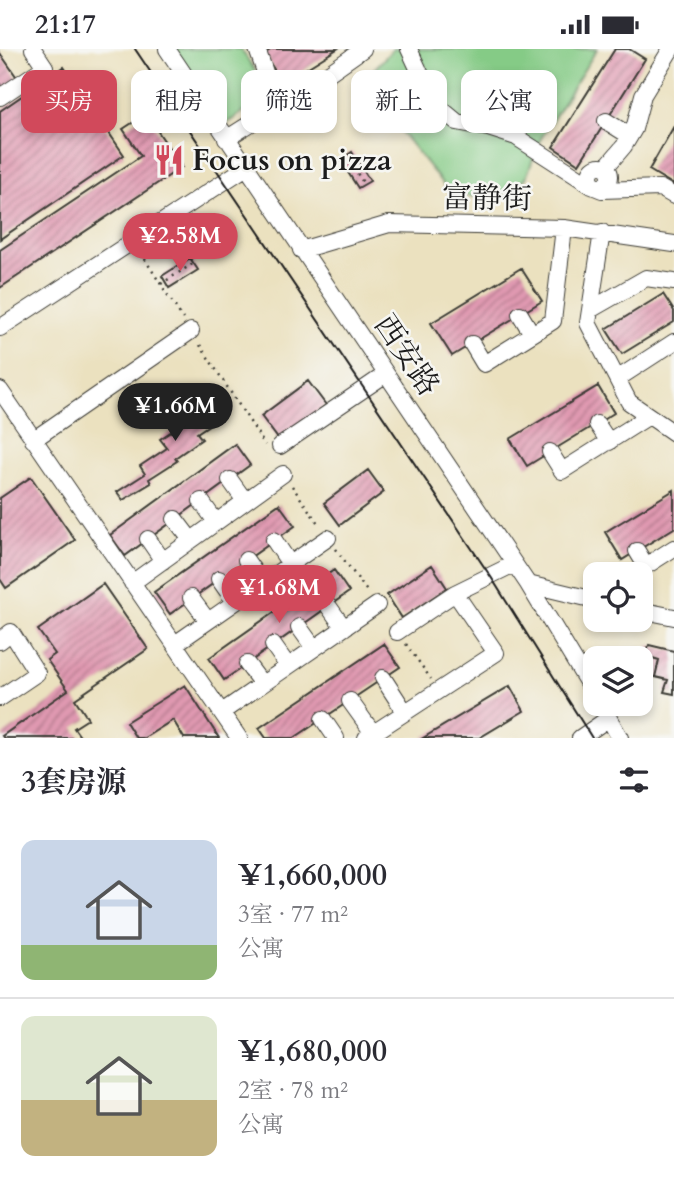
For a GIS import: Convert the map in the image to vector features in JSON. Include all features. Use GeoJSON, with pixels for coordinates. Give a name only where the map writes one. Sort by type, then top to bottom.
{"type":"FeatureCollection","features":[{"type":"Feature","properties":{"kind":"street"},"geometry":{"type":"LineString","coordinates":[[0,97],[44,67],[33,49]]}},
{"type":"Feature","properties":{"kind":"street","name":"西安路"},"geometry":{"type":"LineString","coordinates":[[167,49],[528,584],[583,675]]}},
{"type":"Feature","properties":{"kind":"street"},"geometry":{"type":"LineString","coordinates":[[257,49],[264,70]]}},
{"type":"Feature","properties":{"kind":"street"},"geometry":{"type":"LineString","coordinates":[[320,70],[343,55],[363,49]]}},
{"type":"Feature","properties":{"kind":"street"},"geometry":{"type":"LineString","coordinates":[[409,49],[434,103],[457,122],[516,137],[602,190],[660,188],[674,197]]}},
{"type":"Feature","properties":{"kind":"street"},"geometry":{"type":"LineString","coordinates":[[595,163],[630,136],[646,90],[671,49]]}},
{"type":"Feature","properties":{"kind":"street"},"geometry":{"type":"LineString","coordinates":[[631,82],[646,90]]}},
{"type":"Feature","properties":{"kind":"street"},"geometry":{"type":"LineString","coordinates":[[606,121],[630,136]]}},
{"type":"Feature","properties":{"kind":"street"},"geometry":{"type":"LineString","coordinates":[[226,139],[241,130]]}},
{"type":"Feature","properties":{"kind":"street"},"geometry":{"type":"LineString","coordinates":[[0,328],[245,168]]}},
{"type":"Feature","properties":{"kind":"street","name":"富静街"},"geometry":{"type":"LineString","coordinates":[[301,250],[389,224],[564,228],[674,244]]}},
{"type":"Feature","properties":{"kind":"street"},"geometry":{"type":"LineString","coordinates":[[472,344],[484,364],[553,321],[564,228]]}},
{"type":"Feature","properties":{"kind":"street"},"geometry":{"type":"LineString","coordinates":[[603,232],[588,323],[629,402],[665,423]]}},
{"type":"Feature","properties":{"kind":"street"},"geometry":{"type":"LineString","coordinates":[[590,310],[646,278],[674,282]]}},
{"type":"Feature","properties":{"kind":"street"},"geometry":{"type":"LineString","coordinates":[[520,314],[532,334]]}},
{"type":"Feature","properties":{"kind":"street"},"geometry":{"type":"LineString","coordinates":[[33,440],[191,331]]}},
{"type":"Feature","properties":{"kind":"street"},"geometry":{"type":"LineString","coordinates":[[617,379],[674,342]]}},
{"type":"Feature","properties":{"kind":"street"},"geometry":{"type":"LineString","coordinates":[[281,446],[386,375]]}},
{"type":"Feature","properties":{"kind":"street"},"geometry":{"type":"LineString","coordinates":[[0,390],[239,738]]}},
{"type":"Feature","properties":{"kind":"street"},"geometry":{"type":"LineString","coordinates":[[550,452],[562,471],[609,442],[665,423]]}},
{"type":"Feature","properties":{"kind":"street"},"geometry":{"type":"LineString","coordinates":[[597,424],[609,442]]}},
{"type":"Feature","properties":{"kind":"street"},"geometry":{"type":"LineString","coordinates":[[132,583],[283,474]]}},
{"type":"Feature","properties":{"kind":"street"},"geometry":{"type":"LineString","coordinates":[[230,480],[245,501]]}},
{"type":"Feature","properties":{"kind":"street"},"geometry":{"type":"LineString","coordinates":[[201,501],[216,522]]}},
{"type":"Feature","properties":{"kind":"street"},"geometry":{"type":"LineString","coordinates":[[175,519],[191,540]]}},
{"type":"Feature","properties":{"kind":"street"},"geometry":{"type":"LineString","coordinates":[[175,644],[327,538]]}},
{"type":"Feature","properties":{"kind":"street"},"geometry":{"type":"LineString","coordinates":[[148,539],[163,561]]}},
{"type":"Feature","properties":{"kind":"street"},"geometry":{"type":"LineString","coordinates":[[274,540],[290,564]]}},
{"type":"Feature","properties":{"kind":"street"},"geometry":{"type":"LineString","coordinates":[[636,551],[646,566],[674,548]]}},
{"type":"Feature","properties":{"kind":"street"},"geometry":{"type":"LineString","coordinates":[[246,560],[262,583]]}},
{"type":"Feature","properties":{"kind":"street"},"geometry":{"type":"LineString","coordinates":[[397,632],[455,593],[514,564]]}},
{"type":"Feature","properties":{"kind":"street"},"geometry":{"type":"LineString","coordinates":[[219,579],[235,602]]}},
{"type":"Feature","properties":{"kind":"street"},"geometry":{"type":"LineString","coordinates":[[528,584],[583,597]]}},
{"type":"Feature","properties":{"kind":"street"},"geometry":{"type":"LineString","coordinates":[[350,701],[369,736],[496,653],[455,593]]}},
{"type":"Feature","properties":{"kind":"street"},"geometry":{"type":"LineString","coordinates":[[191,598],[208,621]]}},
{"type":"Feature","properties":{"kind":"street"},"geometry":{"type":"LineString","coordinates":[[222,712],[377,605]]}},
{"type":"Feature","properties":{"kind":"street"},"geometry":{"type":"LineString","coordinates":[[329,607],[344,628]]}},
{"type":"Feature","properties":{"kind":"street"},"geometry":{"type":"LineString","coordinates":[[653,613],[674,618]]}},
{"type":"Feature","properties":{"kind":"street"},"geometry":{"type":"LineString","coordinates":[[299,627],[314,648]]}},
{"type":"Feature","properties":{"kind":"street"},"geometry":{"type":"LineString","coordinates":[[0,641],[11,632],[37,673],[0,698]]}},
{"type":"Feature","properties":{"kind":"street"},"geometry":{"type":"LineString","coordinates":[[274,645],[288,666]]}},
{"type":"Feature","properties":{"kind":"street"},"geometry":{"type":"LineString","coordinates":[[247,664],[262,684]]}},
{"type":"Feature","properties":{"kind":"street"},"geometry":{"type":"LineString","coordinates":[[383,678],[405,712]]}},
{"type":"Feature","properties":{"kind":"street"},"geometry":{"type":"LineString","coordinates":[[580,738],[609,718],[620,738]]}},
{"type":"Feature","properties":{"kind":"street"},"geometry":{"type":"LineString","coordinates":[[323,719],[336,738]]}},
{"type":"Feature","properties":{"kind":"path"},"geometry":{"type":"LineString","coordinates":[[346,156],[364,184]]}},
{"type":"Feature","properties":{"kind":"path"},"geometry":{"type":"LineString","coordinates":[[161,284],[194,264]]}},
{"type":"Feature","properties":{"kind":"green space"},"geometry":{"type":"Polygon","coordinates":[[[170,49],[241,49],[255,70],[241,70],[241,114],[227,123],[227,70],[184,70],[170,49]]]}},
{"type":"Feature","properties":{"kind":"green space"},"geometry":{"type":"Polygon","coordinates":[[[393,49],[597,49],[557,113],[557,70],[461,70],[461,133],[544,133],[526,178],[495,200],[450,193],[402,133],[447,133],[447,70],[373,70],[393,49]]]}},
{"type":"Feature","properties":{"kind":"building"},"geometry":{"type":"Polygon","coordinates":[[[272,49],[337,49],[304,70],[274,70],[264,54],[272,49]]]}},
{"type":"Feature","properties":{"kind":"building"},"geometry":{"type":"Polygon","coordinates":[[[615,49],[629,49],[645,59],[579,164],[553,147],[615,49]]]}},
{"type":"Feature","properties":{"kind":"building"},"geometry":{"type":"Polygon","coordinates":[[[0,53],[18,79],[0,92],[0,53]]]}},
{"type":"Feature","properties":{"kind":"building"},"geometry":{"type":"Polygon","coordinates":[[[21,97],[21,133],[109,133],[124,155],[0,239],[0,111],[21,97]]]}},
{"type":"Feature","properties":{"kind":"building"},"geometry":{"type":"Polygon","coordinates":[[[131,124],[131,133],[159,133],[182,167],[0,288],[0,250],[141,156],[123,129],[131,124]]]}},
{"type":"Feature","properties":{"kind":"building"},"geometry":{"type":"Polygon","coordinates":[[[674,126],[674,185],[649,170],[674,126]]]}},
{"type":"Feature","properties":{"kind":"building"},"geometry":{"type":"Polygon","coordinates":[[[352,152],[370,181],[358,188],[340,160],[352,152]]]}},
{"type":"Feature","properties":{"kind":"building"},"geometry":{"type":"Polygon","coordinates":[[[190,258],[198,270],[169,288],[162,276],[190,258]]]}},
{"type":"Feature","properties":{"kind":"building"},"geometry":{"type":"Polygon","coordinates":[[[521,268],[542,301],[452,356],[431,323],[521,268]]]}},
{"type":"Feature","properties":{"kind":"building"},"geometry":{"type":"Polygon","coordinates":[[[663,294],[674,311],[674,322],[622,354],[606,329],[663,294]]]}},
{"type":"Feature","properties":{"kind":"building"},"geometry":{"type":"Polygon","coordinates":[[[308,381],[326,405],[279,440],[261,416],[308,381]]]}},
{"type":"Feature","properties":{"kind":"building"},"geometry":{"type":"Polygon","coordinates":[[[598,386],[614,413],[527,466],[510,439],[598,386]]]}},
{"type":"Feature","properties":{"kind":"building"},"geometry":{"type":"Polygon","coordinates":[[[203,394],[218,419],[197,433],[202,439],[175,458],[177,461],[149,479],[151,483],[123,500],[117,492],[145,474],[140,466],[167,448],[160,439],[187,421],[180,411],[203,394]]]}},
{"type":"Feature","properties":{"kind":"building"},"geometry":{"type":"Polygon","coordinates":[[[235,444],[250,465],[125,556],[110,535],[235,444]]]}},
{"type":"Feature","properties":{"kind":"building"},"geometry":{"type":"Polygon","coordinates":[[[368,470],[384,492],[340,525],[324,503],[368,470]]]}},
{"type":"Feature","properties":{"kind":"building"},"geometry":{"type":"Polygon","coordinates":[[[31,477],[75,540],[6,588],[0,579],[0,498],[31,477]]]}},
{"type":"Feature","properties":{"kind":"building"},"geometry":{"type":"Polygon","coordinates":[[[674,490],[674,528],[622,560],[605,532],[674,490]]]}},
{"type":"Feature","properties":{"kind":"building"},"geometry":{"type":"Polygon","coordinates":[[[279,504],[295,526],[170,614],[154,592],[279,504]]]}},
{"type":"Feature","properties":{"kind":"building"},"geometry":{"type":"Polygon","coordinates":[[[432,565],[447,588],[402,618],[387,595],[432,565]]]}},
{"type":"Feature","properties":{"kind":"building"},"geometry":{"type":"Polygon","coordinates":[[[334,570],[349,592],[224,680],[209,658],[334,570]]]}},
{"type":"Feature","properties":{"kind":"building"},"geometry":{"type":"Polygon","coordinates":[[[103,584],[148,649],[75,699],[88,719],[74,728],[81,738],[4,738],[2,736],[68,690],[47,660],[55,654],[38,630],[103,584]]]}},
{"type":"Feature","properties":{"kind":"building"},"geometry":{"type":"Polygon","coordinates":[[[384,644],[400,667],[294,738],[266,738],[259,728],[384,644]]]}},
{"type":"Feature","properties":{"kind":"building"},"geometry":{"type":"Polygon","coordinates":[[[649,645],[674,651],[674,694],[664,692],[668,680],[655,677],[659,660],[653,658],[653,646],[649,645]]]}},
{"type":"Feature","properties":{"kind":"building"},"geometry":{"type":"Polygon","coordinates":[[[185,685],[219,738],[184,738],[173,720],[144,738],[136,738],[126,722],[185,685]]]}},
{"type":"Feature","properties":{"kind":"building"},"geometry":{"type":"Polygon","coordinates":[[[510,686],[524,711],[479,738],[423,738],[510,686]]]}},
{"type":"Feature","properties":{"kind":"tram line"},"geometry":{"type":"LineString","coordinates":[[135,49],[491,577],[592,738]]}},
{"type":"Feature","properties":{"kind":"place","name":"Focus on pizza"},"geometry":{"type":"Point","coordinates":[169,160]}}]}
